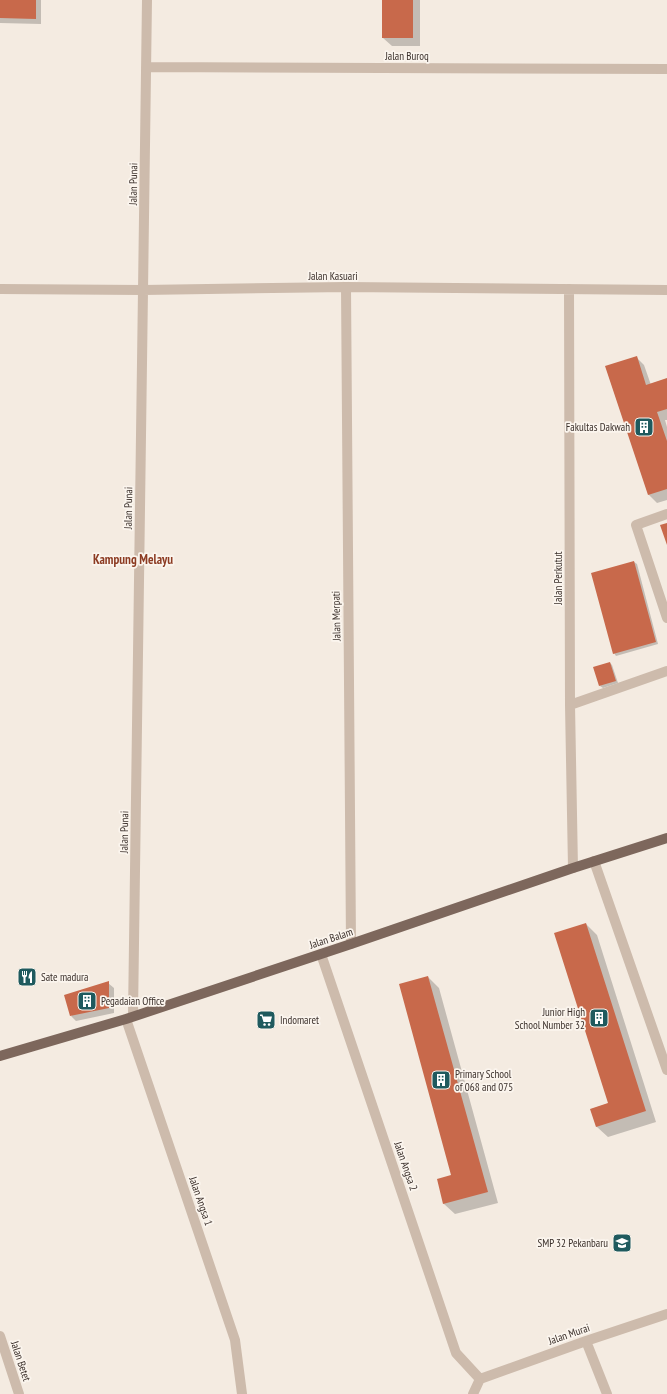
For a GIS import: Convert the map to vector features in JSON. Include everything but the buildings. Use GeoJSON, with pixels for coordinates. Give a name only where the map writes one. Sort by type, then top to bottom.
{"type":"FeatureCollection","features":[{"type":"Feature","properties":{"kind":"main road","name":"Jalan Balam"},"geometry":{"type":"LineString","coordinates":[[0,1056],[130,1018],[573,868],[667,838]]}},
{"type":"Feature","properties":{"kind":"street","name":"Jalan Punai"},"geometry":{"type":"LineString","coordinates":[[130,1018],[148,0]]}},
{"type":"Feature","properties":{"kind":"street","name":"Jalan Buroq"},"geometry":{"type":"LineString","coordinates":[[146,67],[667,69]]}},
{"type":"Feature","properties":{"kind":"street","name":"Jalan Kasuari"},"geometry":{"type":"LineString","coordinates":[[0,289],[143,290],[346,288],[667,290]]}},
{"type":"Feature","properties":{"kind":"street","name":"Jalan Merpati"},"geometry":{"type":"LineString","coordinates":[[346,288],[351,944]]}},
{"type":"Feature","properties":{"kind":"street","name":"Jalan Perkutut"},"geometry":{"type":"LineString","coordinates":[[569,289],[570,704],[573,868]]}},
{"type":"Feature","properties":{"kind":"street"},"geometry":{"type":"LineString","coordinates":[[667,514],[636,525],[667,618]]}},
{"type":"Feature","properties":{"kind":"street"},"geometry":{"type":"LineString","coordinates":[[570,704],[667,671]]}},
{"type":"Feature","properties":{"kind":"street"},"geometry":{"type":"LineString","coordinates":[[594,861],[667,1070]]}},
{"type":"Feature","properties":{"kind":"street","name":"Jalan Angsa 2"},"geometry":{"type":"LineString","coordinates":[[321,954],[456,1353],[480,1379]]}},
{"type":"Feature","properties":{"kind":"street","name":"Jalan Angsa 1"},"geometry":{"type":"LineString","coordinates":[[130,1018],[235,1340],[242,1394]]}},
{"type":"Feature","properties":{"kind":"street","name":"Jalan Murai"},"geometry":{"type":"LineString","coordinates":[[480,1379],[667,1314]]}},
{"type":"Feature","properties":{"kind":"street","name":"Jalan Betet"},"geometry":{"type":"LineString","coordinates":[[0,1336],[19,1394]]}},
{"type":"Feature","properties":{"kind":"street"},"geometry":{"type":"LineString","coordinates":[[586,1341],[607,1394]]}},
{"type":"Feature","properties":{"kind":"street"},"geometry":{"type":"LineString","coordinates":[[473,1394],[480,1379]]}},
{"type":"Feature","properties":{"kind":"place","name":"Fakultas Dakwah"},"geometry":{"type":"Point","coordinates":[644,427]}},
{"type":"Feature","properties":{"kind":"place","name":"Sate madura"},"geometry":{"type":"Point","coordinates":[27,977]}},
{"type":"Feature","properties":{"kind":"place","name":"Pegadaian Office"},"geometry":{"type":"Point","coordinates":[87,1001]}},
{"type":"Feature","properties":{"kind":"place","name":"Junior High School Number 32"},"geometry":{"type":"Point","coordinates":[599,1018]}},
{"type":"Feature","properties":{"kind":"place","name":"Indomaret"},"geometry":{"type":"Point","coordinates":[266,1020]}},
{"type":"Feature","properties":{"kind":"place","name":"Primary School of 068 and 075"},"geometry":{"type":"Point","coordinates":[441,1080]}},
{"type":"Feature","properties":{"kind":"place","name":"SMP 32 Pekanbaru"},"geometry":{"type":"Point","coordinates":[622,1243]}},
{"type":"Feature","properties":{"kind":"district","name":"Kampung Melayu"},"geometry":{"type":"Point","coordinates":[133,559]}}]}
